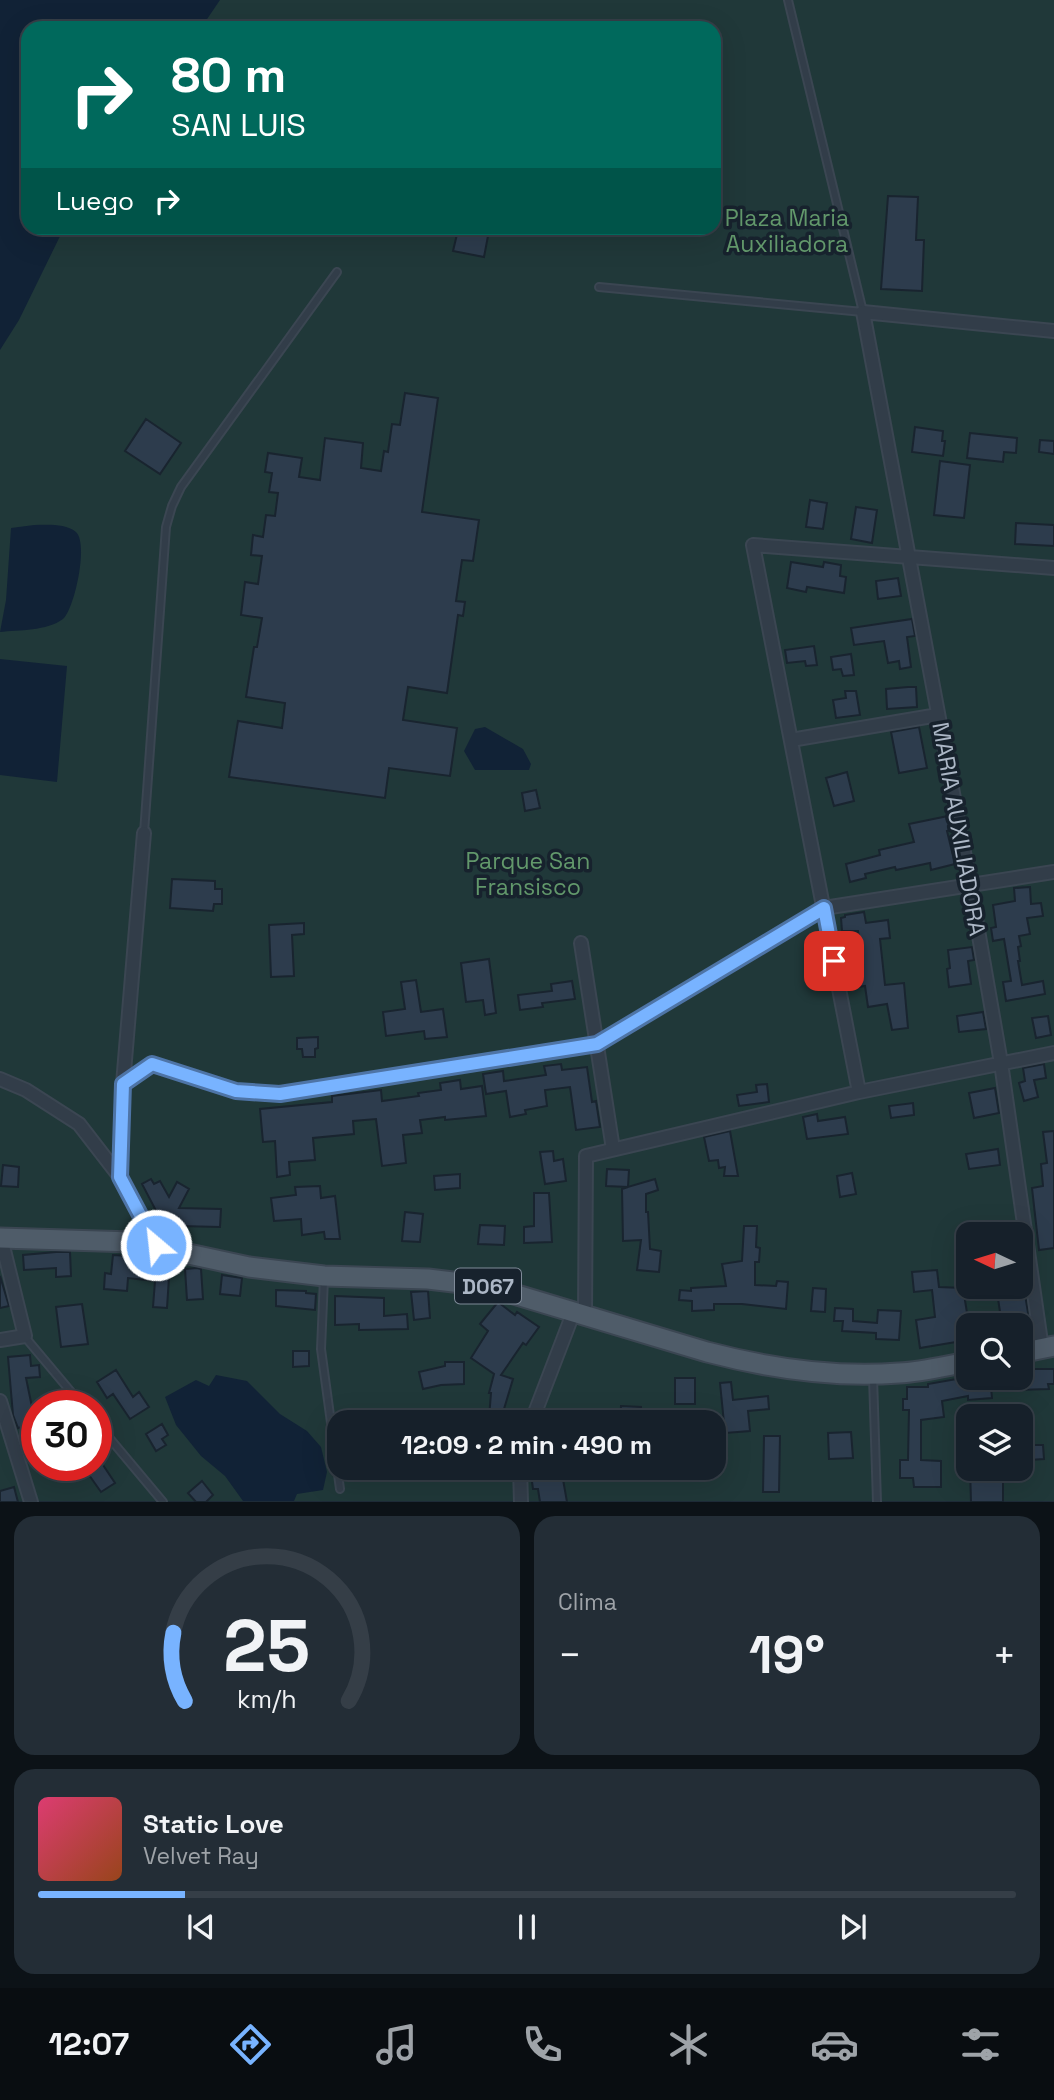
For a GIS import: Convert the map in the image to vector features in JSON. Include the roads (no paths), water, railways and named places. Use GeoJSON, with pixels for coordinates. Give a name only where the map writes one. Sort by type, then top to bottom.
{"type":"FeatureCollection","features":[{"type":"Feature","properties":{"kind":"main road","name":"D067"},"geometry":{"type":"LineString","coordinates":[[0,1238],[133,1241],[249,1267],[324,1276],[428,1279],[487,1286],[741,1362],[799,1370],[906,1373],[956,1364]]}},
{"type":"Feature","properties":{"kind":"street"},"geometry":{"type":"LineString","coordinates":[[863,312],[1054,331]]}},
{"type":"Feature","properties":{"kind":"street","name":"MARIA AUXILIADORA"},"geometry":{"type":"LineString","coordinates":[[863,312],[970,884],[1048,1348]]}},
{"type":"Feature","properties":{"kind":"street"},"geometry":{"type":"LineString","coordinates":[[859,1092],[753,545],[1054,568]]}},
{"type":"Feature","properties":{"kind":"street"},"geometry":{"type":"LineString","coordinates":[[791,740],[939,715]]}},
{"type":"Feature","properties":{"kind":"street"},"geometry":{"type":"LineString","coordinates":[[120,1177],[123,1084],[144,833]]}},
{"type":"Feature","properties":{"kind":"street"},"geometry":{"type":"LineString","coordinates":[[123,1084],[152,1064],[236,1091],[280,1094],[597,1044],[824,908],[1054,872]]}},
{"type":"Feature","properties":{"kind":"street"},"geometry":{"type":"LineString","coordinates":[[581,943],[612,1145]]}},
{"type":"Feature","properties":{"kind":"street"},"geometry":{"type":"LineString","coordinates":[[537,1410],[580,1313],[586,1156],[612,1145],[1054,1052]]}},
{"type":"Feature","properties":{"kind":"street"},"geometry":{"type":"LineString","coordinates":[[0,1079],[26,1090],[79,1124],[120,1177],[156,1245]]}},
{"type":"Feature","properties":{"kind":"street"},"geometry":{"type":"LineString","coordinates":[[0,1238],[25,1336],[0,1340]]}},
{"type":"Feature","properties":{"kind":"street"},"geometry":{"type":"LineString","coordinates":[[0,1401],[31,1502]]}},
{"type":"Feature","properties":{"kind":"street"},"geometry":{"type":"LineString","coordinates":[[520,1480],[521,1502]]}},
{"type":"Feature","properties":{"kind":"lane"},"geometry":{"type":"LineString","coordinates":[[599,287],[863,312],[788,0]]}},
{"type":"Feature","properties":{"kind":"lane"},"geometry":{"type":"LineString","coordinates":[[144,833],[166,527],[172,506],[181,488],[337,272]]}},
{"type":"Feature","properties":{"kind":"lane"},"geometry":{"type":"LineString","coordinates":[[324,1276],[321,1349],[340,1489]]}},
{"type":"Feature","properties":{"kind":"lane"},"geometry":{"type":"LineString","coordinates":[[25,1336],[70,1390]]}},
{"type":"Feature","properties":{"kind":"lane"},"geometry":{"type":"LineString","coordinates":[[873,1374],[877,1502]]}},
{"type":"Feature","properties":{"kind":"lane"},"geometry":{"type":"LineString","coordinates":[[112,1441],[163,1502]]}},
{"type":"Feature","properties":{"kind":"water"},"geometry":{"type":"Polygon","coordinates":[[[0,0],[220,0],[206,21],[21,21],[21,235],[61,235],[19,320],[0,350],[0,0]]]}},
{"type":"Feature","properties":{"kind":"water"},"geometry":{"type":"Polygon","coordinates":[[[34,525],[67,527],[76,532],[80,539],[80,562],[72,603],[63,619],[49,626],[0,632],[6,600],[11,528],[34,525]]]}},
{"type":"Feature","properties":{"kind":"water"},"geometry":{"type":"Polygon","coordinates":[[[0,659],[67,666],[57,782],[0,775],[0,659]]]}},
{"type":"Feature","properties":{"kind":"water"},"geometry":{"type":"Polygon","coordinates":[[[485,727],[523,749],[531,764],[529,770],[475,770],[464,751],[475,729],[485,727]]]}},
{"type":"Feature","properties":{"kind":"water"},"geometry":{"type":"Polygon","coordinates":[[[216,1375],[247,1381],[280,1414],[307,1431],[321,1447],[327,1472],[323,1490],[297,1494],[294,1501],[243,1501],[225,1476],[201,1456],[176,1425],[165,1397],[196,1380],[209,1386],[216,1375]]]}},
{"type":"Feature","properties":{"kind":"park label","name":"Plaza Maria Auxiliadora"},"geometry":{"type":"Point","coordinates":[787,231]}},
{"type":"Feature","properties":{"kind":"park label","name":"Parque San Fransisco"},"geometry":{"type":"Point","coordinates":[528,874]}}]}
